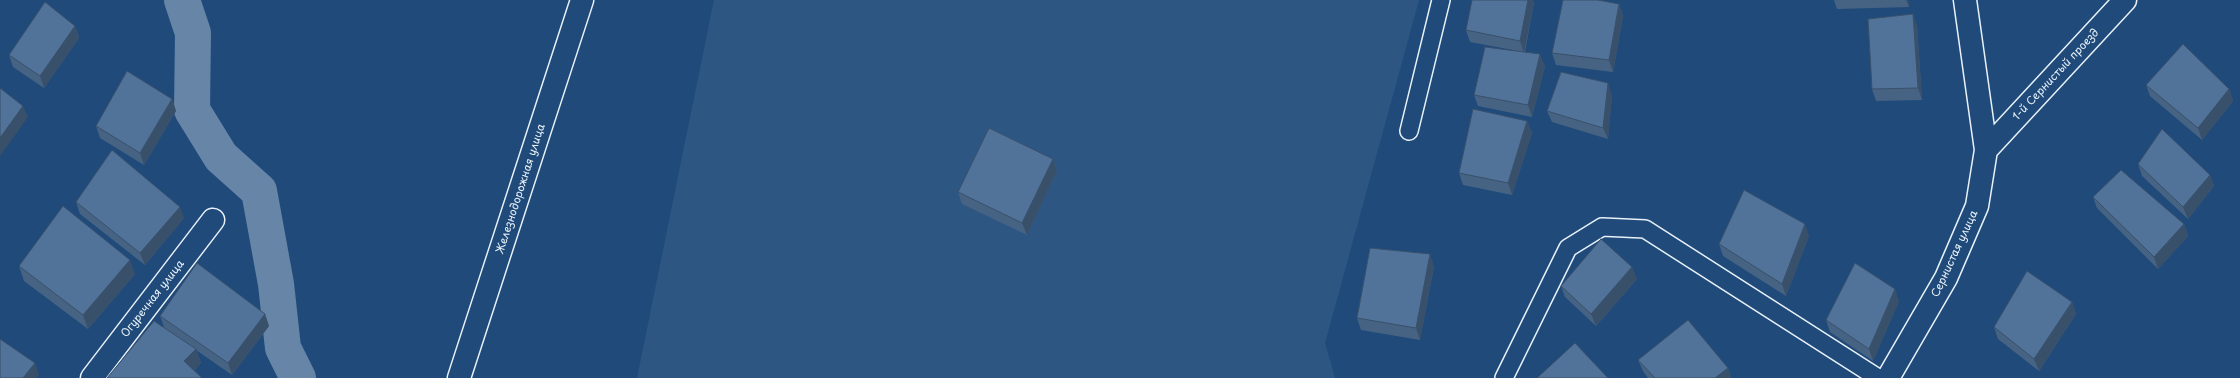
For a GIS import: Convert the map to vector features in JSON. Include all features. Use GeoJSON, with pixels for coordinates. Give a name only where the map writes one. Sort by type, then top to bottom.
{"type":"FeatureCollection","features":[{"type":"Feature","properties":{"kind":"street","name":"Железнодорожная улица"},"geometry":{"type":"LineString","coordinates":[[459,378],[582,0]]}},
{"type":"Feature","properties":{"kind":"street","name":"Сернистая улица"},"geometry":{"type":"LineString","coordinates":[[1888,378],[1946,278],[1977,206],[1986,150],[1965,0]]}},
{"type":"Feature","properties":{"kind":"street","name":"1-й Сернистый проезд"},"geometry":{"type":"LineString","coordinates":[[1986,150],[2125,0]]}},
{"type":"Feature","properties":{"kind":"street","name":"Огуречная улица"},"geometry":{"type":"LineString","coordinates":[[92,378],[214,220]]}},
{"type":"Feature","properties":{"kind":"lane"},"geometry":{"type":"LineString","coordinates":[[1409,131],[1441,0]]}},
{"type":"Feature","properties":{"kind":"lane"},"geometry":{"type":"LineString","coordinates":[[1504,378],[1568,248],[1602,227],[1645,229],[1878,378]]}},
{"type":"Feature","properties":{"kind":"shaded area"},"geometry":{"type":"Polygon","coordinates":[[[714,0],[1419,0],[1325,343],[1335,378],[637,378],[714,0]]]}},
{"type":"Feature","properties":{"kind":"building"},"geometry":{"type":"Polygon","coordinates":[[[1472,0],[1528,0],[1520,41],[1466,30],[1472,0]]]}},
{"type":"Feature","properties":{"kind":"building"},"geometry":{"type":"Polygon","coordinates":[[[1563,0],[1598,0],[1619,4],[1609,60],[1552,53],[1563,0]]]}},
{"type":"Feature","properties":{"kind":"building"},"geometry":{"type":"Polygon","coordinates":[[[45,2],[75,26],[40,76],[9,55],[45,2]]]}},
{"type":"Feature","properties":{"kind":"building"},"geometry":{"type":"Polygon","coordinates":[[[1913,14],[1918,88],[1872,89],[1868,19],[1913,14]]]}},
{"type":"Feature","properties":{"kind":"building"},"geometry":{"type":"Polygon","coordinates":[[[2183,44],[2229,89],[2198,128],[2146,85],[2183,44]]]}},
{"type":"Feature","properties":{"kind":"building"},"geometry":{"type":"Polygon","coordinates":[[[1485,47],[1540,54],[1528,105],[1474,95],[1485,47]]]}},
{"type":"Feature","properties":{"kind":"building"},"geometry":{"type":"Polygon","coordinates":[[[127,71],[172,99],[140,153],[96,126],[127,71]]]}},
{"type":"Feature","properties":{"kind":"building"},"geometry":{"type":"Polygon","coordinates":[[[1561,72],[1608,83],[1603,128],[1547,111],[1561,72]]]}},
{"type":"Feature","properties":{"kind":"building"},"geometry":{"type":"Polygon","coordinates":[[[0,88],[23,106],[0,138],[0,88]]]}},
{"type":"Feature","properties":{"kind":"building"},"geometry":{"type":"Polygon","coordinates":[[[1473,109],[1527,121],[1508,183],[1459,173],[1473,109]]]}},
{"type":"Feature","properties":{"kind":"building"},"geometry":{"type":"Polygon","coordinates":[[[989,128],[1053,159],[1022,223],[958,192],[989,128]]]}},
{"type":"Feature","properties":{"kind":"building"},"geometry":{"type":"Polygon","coordinates":[[[2162,129],[2210,175],[2183,207],[2138,164],[2162,129]]]}},
{"type":"Feature","properties":{"kind":"building"},"geometry":{"type":"Polygon","coordinates":[[[112,150],[180,207],[140,253],[76,202],[112,150]]]}},
{"type":"Feature","properties":{"kind":"building"},"geometry":{"type":"Polygon","coordinates":[[[2121,170],[2184,224],[2154,257],[2093,197],[2121,170]]]}},
{"type":"Feature","properties":{"kind":"building"},"geometry":{"type":"Polygon","coordinates":[[[1744,190],[1805,224],[1782,284],[1719,244],[1744,190]]]}},
{"type":"Feature","properties":{"kind":"building"},"geometry":{"type":"Polygon","coordinates":[[[63,206],[130,260],[83,315],[19,266],[63,206]]]}},
{"type":"Feature","properties":{"kind":"building"},"geometry":{"type":"Polygon","coordinates":[[[1601,239],[1632,267],[1591,314],[1561,286],[1601,239]]]}},
{"type":"Feature","properties":{"kind":"building"},"geometry":{"type":"Polygon","coordinates":[[[1370,248],[1430,254],[1416,328],[1357,318],[1370,248]]]}},
{"type":"Feature","properties":{"kind":"building"},"geometry":{"type":"Polygon","coordinates":[[[197,263],[265,314],[228,363],[160,316],[197,263]]]}},
{"type":"Feature","properties":{"kind":"building"},"geometry":{"type":"Polygon","coordinates":[[[1855,263],[1895,289],[1869,349],[1826,320],[1855,263]]]}},
{"type":"Feature","properties":{"kind":"building"},"geometry":{"type":"Polygon","coordinates":[[[2027,271],[2072,302],[2034,359],[1994,327],[2027,271]]]}},
{"type":"Feature","properties":{"kind":"building"},"geometry":{"type":"Polygon","coordinates":[[[1688,320],[1728,368],[1715,378],[1655,378],[1638,360],[1688,320]]]}},
{"type":"Feature","properties":{"kind":"building"},"geometry":{"type":"Polygon","coordinates":[[[154,321],[196,349],[184,361],[202,378],[107,378],[154,321]]]}},
{"type":"Feature","properties":{"kind":"building"},"geometry":{"type":"Polygon","coordinates":[[[0,339],[35,363],[23,378],[0,378],[0,339]]]}},
{"type":"Feature","properties":{"kind":"building"},"geometry":{"type":"Polygon","coordinates":[[[1575,343],[1608,378],[1537,378],[1575,343]]]}},
{"type":"Feature","properties":{"kind":"waterway"},"geometry":{"type":"LineString","coordinates":[[182,0],[193,33],[192,110],[221,157],[259,191],[276,284],[283,348],[298,378]]}}]}
